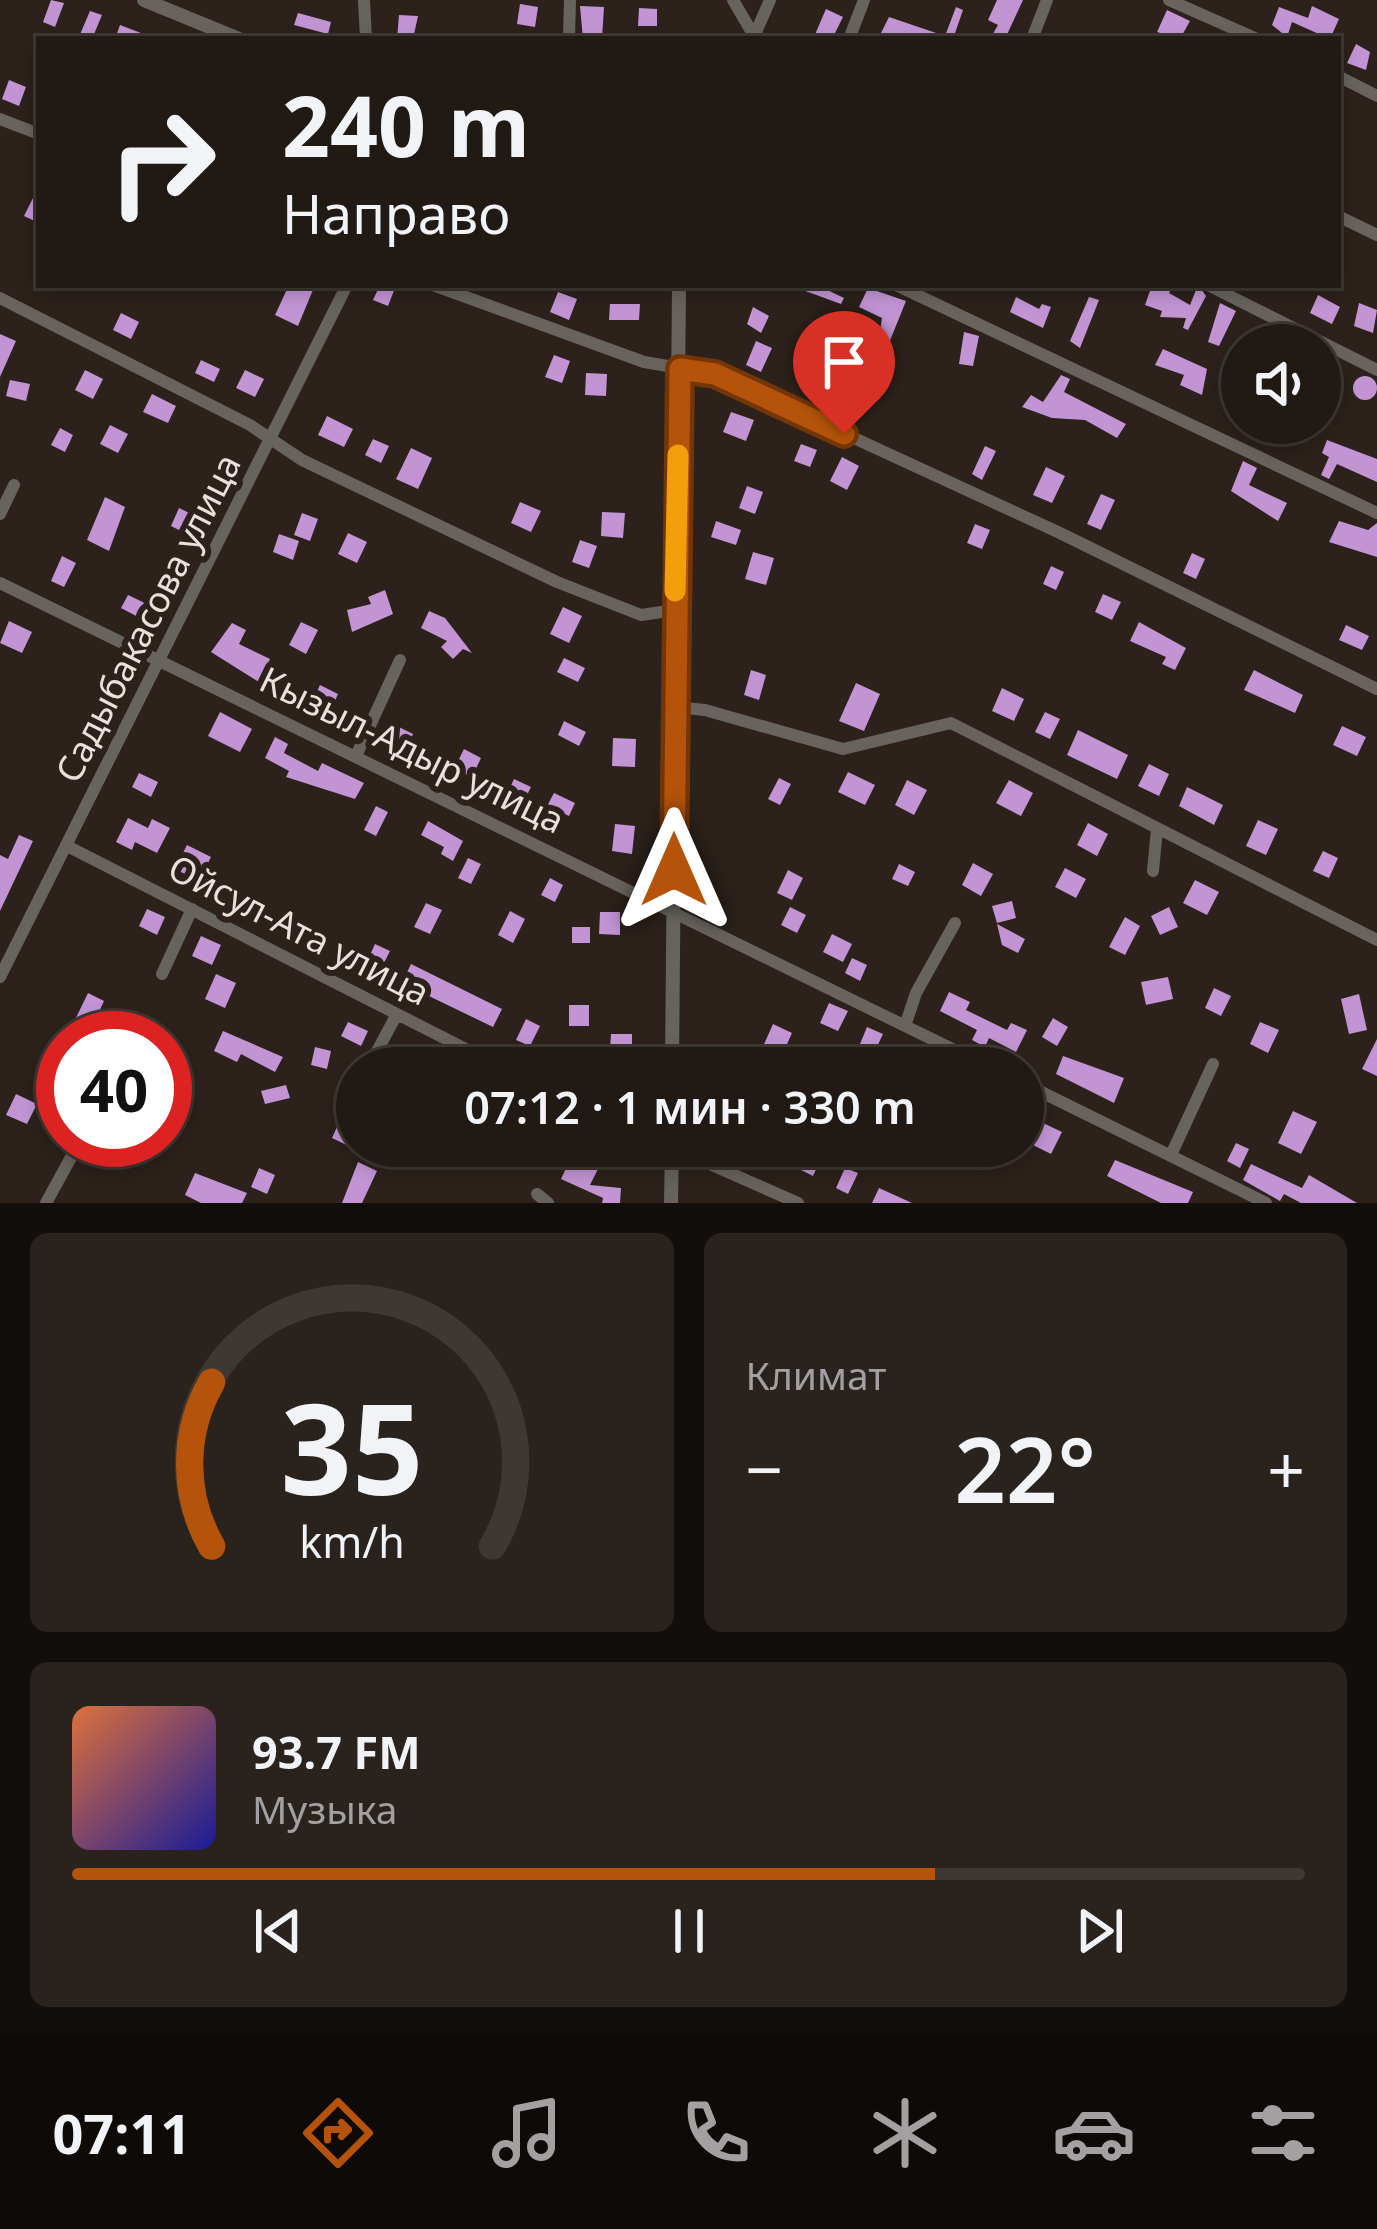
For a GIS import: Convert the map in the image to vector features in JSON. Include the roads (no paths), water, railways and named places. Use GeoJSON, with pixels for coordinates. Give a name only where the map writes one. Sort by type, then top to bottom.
{"type":"FeatureCollection","features":[{"type":"Feature","properties":{"kind":"street"},"geometry":{"type":"LineString","coordinates":[[146,0],[232,36]]}},
{"type":"Feature","properties":{"kind":"street"},"geometry":{"type":"LineString","coordinates":[[364,0],[365,36]]}},
{"type":"Feature","properties":{"kind":"street"},"geometry":{"type":"LineString","coordinates":[[569,0],[569,36]]}},
{"type":"Feature","properties":{"kind":"street"},"geometry":{"type":"LineString","coordinates":[[733,0],[753,36]]}},
{"type":"Feature","properties":{"kind":"street"},"geometry":{"type":"LineString","coordinates":[[755,36],[770,0]]}},
{"type":"Feature","properties":{"kind":"street"},"geometry":{"type":"LineString","coordinates":[[850,36],[863,0]]}},
{"type":"Feature","properties":{"kind":"street"},"geometry":{"type":"LineString","coordinates":[[1033,36],[1047,0]]}},
{"type":"Feature","properties":{"kind":"street"},"geometry":{"type":"LineString","coordinates":[[1169,0],[1250,36]]}},
{"type":"Feature","properties":{"kind":"street"},"geometry":{"type":"LineString","coordinates":[[1341,78],[1377,96]]}},
{"type":"Feature","properties":{"kind":"street"},"geometry":{"type":"LineString","coordinates":[[0,119],[36,133]]}},
{"type":"Feature","properties":{"kind":"street"},"geometry":{"type":"LineString","coordinates":[[1341,218],[1377,236]]}},
{"type":"Feature","properties":{"kind":"street","name":"Садыбакасова улица"},"geometry":{"type":"LineString","coordinates":[[0,977],[346,288]]}},
{"type":"Feature","properties":{"kind":"street"},"geometry":{"type":"LineString","coordinates":[[441,288],[560,335],[680,369],[715,374],[1377,688]]}},
{"type":"Feature","properties":{"kind":"street"},"geometry":{"type":"LineString","coordinates":[[672,1047],[679,288]]}},
{"type":"Feature","properties":{"kind":"street"},"geometry":{"type":"LineString","coordinates":[[1214,288],[1377,370]]}},
{"type":"Feature","properties":{"kind":"street"},"geometry":{"type":"LineString","coordinates":[[922,289],[1377,513]]}},
{"type":"Feature","properties":{"kind":"street"},"geometry":{"type":"LineString","coordinates":[[0,298],[302,460],[557,582],[641,615],[675,610]]}},
{"type":"Feature","properties":{"kind":"street"},"geometry":{"type":"LineString","coordinates":[[0,514],[14,485]]}},
{"type":"Feature","properties":{"kind":"street","name":"Кызыл-Адыр улица"},"geometry":{"type":"LineString","coordinates":[[0,584],[948,1047]]}},
{"type":"Feature","properties":{"kind":"street"},"geometry":{"type":"LineString","coordinates":[[356,756],[400,660]]}},
{"type":"Feature","properties":{"kind":"street"},"geometry":{"type":"LineString","coordinates":[[675,707],[705,710],[843,749],[951,723],[1377,940]]}},
{"type":"Feature","properties":{"kind":"street"},"geometry":{"type":"LineString","coordinates":[[1153,871],[1157,829]]}},
{"type":"Feature","properties":{"kind":"street","name":"Ойсул-Ата улица"},"geometry":{"type":"LineString","coordinates":[[67,846],[462,1047]]}},
{"type":"Feature","properties":{"kind":"street"},"geometry":{"type":"LineString","coordinates":[[162,974],[192,909]]}},
{"type":"Feature","properties":{"kind":"street"},"geometry":{"type":"LineString","coordinates":[[904,1026],[916,993],[955,923]]}},
{"type":"Feature","properties":{"kind":"street"},"geometry":{"type":"LineString","coordinates":[[380,1047],[398,1014]]}},
{"type":"Feature","properties":{"kind":"street"},"geometry":{"type":"LineString","coordinates":[[1171,1155],[1213,1064]]}},
{"type":"Feature","properties":{"kind":"street"},"geometry":{"type":"LineString","coordinates":[[1044,1094],[1266,1203]]}},
{"type":"Feature","properties":{"kind":"street"},"geometry":{"type":"LineString","coordinates":[[46,1203],[66,1167]]}},
{"type":"Feature","properties":{"kind":"street"},"geometry":{"type":"LineString","coordinates":[[671,1167],[671,1203]]}},
{"type":"Feature","properties":{"kind":"street"},"geometry":{"type":"LineString","coordinates":[[718,1167],[798,1203]]}}]}
